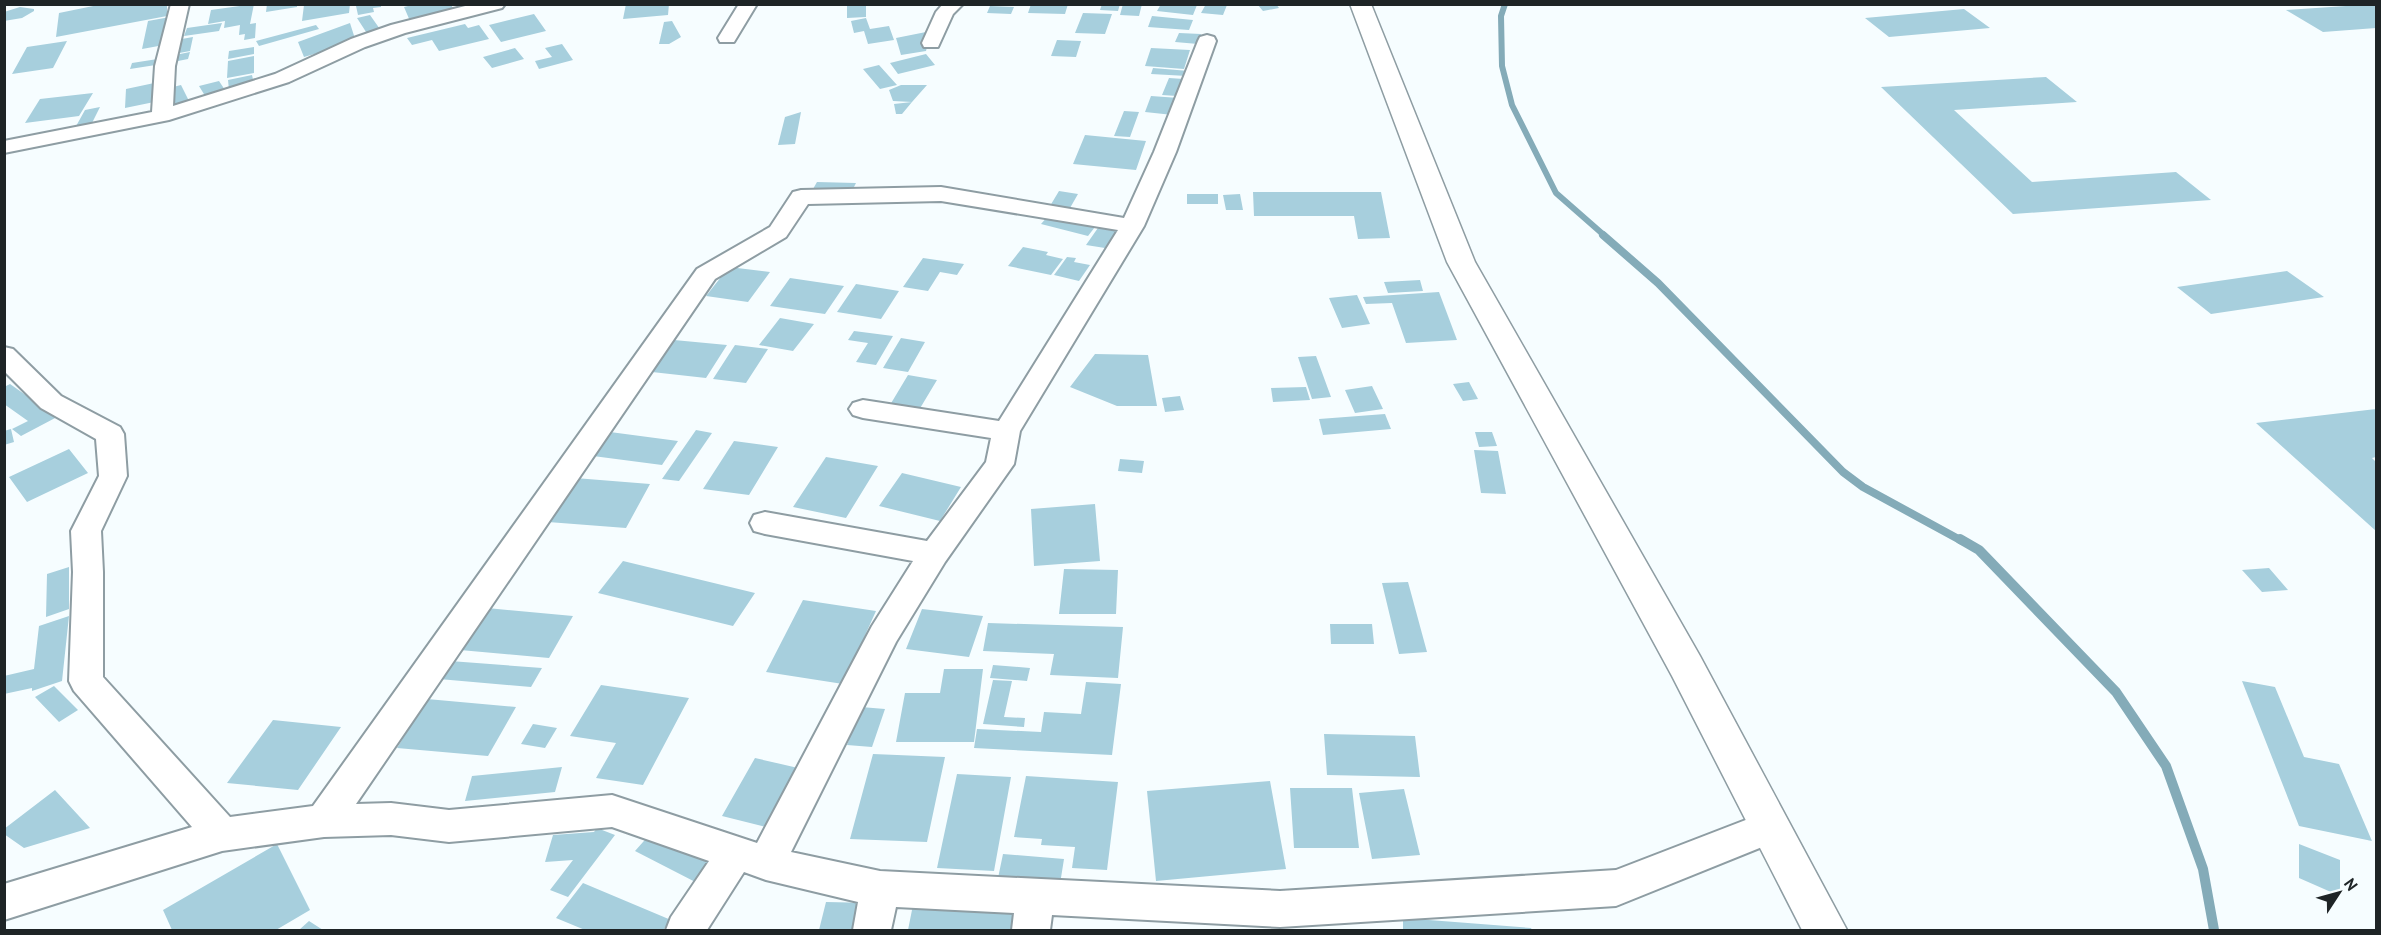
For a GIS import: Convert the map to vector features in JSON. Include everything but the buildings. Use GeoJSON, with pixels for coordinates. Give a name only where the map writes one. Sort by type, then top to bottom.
{"type":"FeatureCollection","features":[{"type":"Feature","properties":{"kind":"main road"},"geometry":{"type":"LineString","coordinates":[[1360,4],[1461,262],[1686,667],[1825,930]]}},
{"type":"Feature","properties":{"kind":"street"},"geometry":{"type":"LineString","coordinates":[[162,116],[165,66],[180,4]]}},
{"type":"Feature","properties":{"kind":"street"},"geometry":{"type":"LineString","coordinates":[[4,147],[162,116],[282,78],[358,43],[398,29],[496,4]]}},
{"type":"Feature","properties":{"kind":"street"},"geometry":{"type":"LineString","coordinates":[[727,38],[748,4]]}},
{"type":"Feature","properties":{"kind":"street"},"geometry":{"type":"LineString","coordinates":[[931,43],[945,12],[954,4]]}},
{"type":"Feature","properties":{"kind":"street"},"geometry":{"type":"LineString","coordinates":[[685,930],[750,859],[883,634],[934,554],[1000,464],[1006,431],[1132,226],[1165,152],[1207,41]]}},
{"type":"Feature","properties":{"kind":"street"},"geometry":{"type":"LineString","coordinates":[[324,821],[706,274],[778,232],[801,196],[940,194],[1132,226]]}},
{"type":"Feature","properties":{"kind":"street"},"geometry":{"type":"LineString","coordinates":[[4,355],[51,402],[110,434],[113,476],[86,531],[88,572],[86,681],[222,835]]}},
{"type":"Feature","properties":{"kind":"street"},"geometry":{"type":"LineString","coordinates":[[863,409],[1006,431]]}},
{"type":"Feature","properties":{"kind":"street"},"geometry":{"type":"LineString","coordinates":[[765,523],[934,554]]}},
{"type":"Feature","properties":{"kind":"street"},"geometry":{"type":"LineString","coordinates":[[4,902],[222,835],[324,821],[391,819],[449,826],[612,811],[750,859],[880,889],[1033,914],[1296,919],[1616,888],[1769,827]]}},
{"type":"Feature","properties":{"kind":"street"},"geometry":{"type":"LineString","coordinates":[[872,930],[880,889]]}},
{"type":"Feature","properties":{"kind":"waterway"},"geometry":{"type":"LineString","coordinates":[[1505,4],[1501,16],[1502,66],[1512,105],[1556,193],[1605,236]]}},
{"type":"Feature","properties":{"kind":"waterway"},"geometry":{"type":"LineString","coordinates":[[1603,235],[1658,283],[1843,472],[1863,487],[1962,541]]}},
{"type":"Feature","properties":{"kind":"waterway"},"geometry":{"type":"LineString","coordinates":[[1960,539],[1979,550],[2116,692],[2166,766],[2203,869],[2214,930]]}}]}
